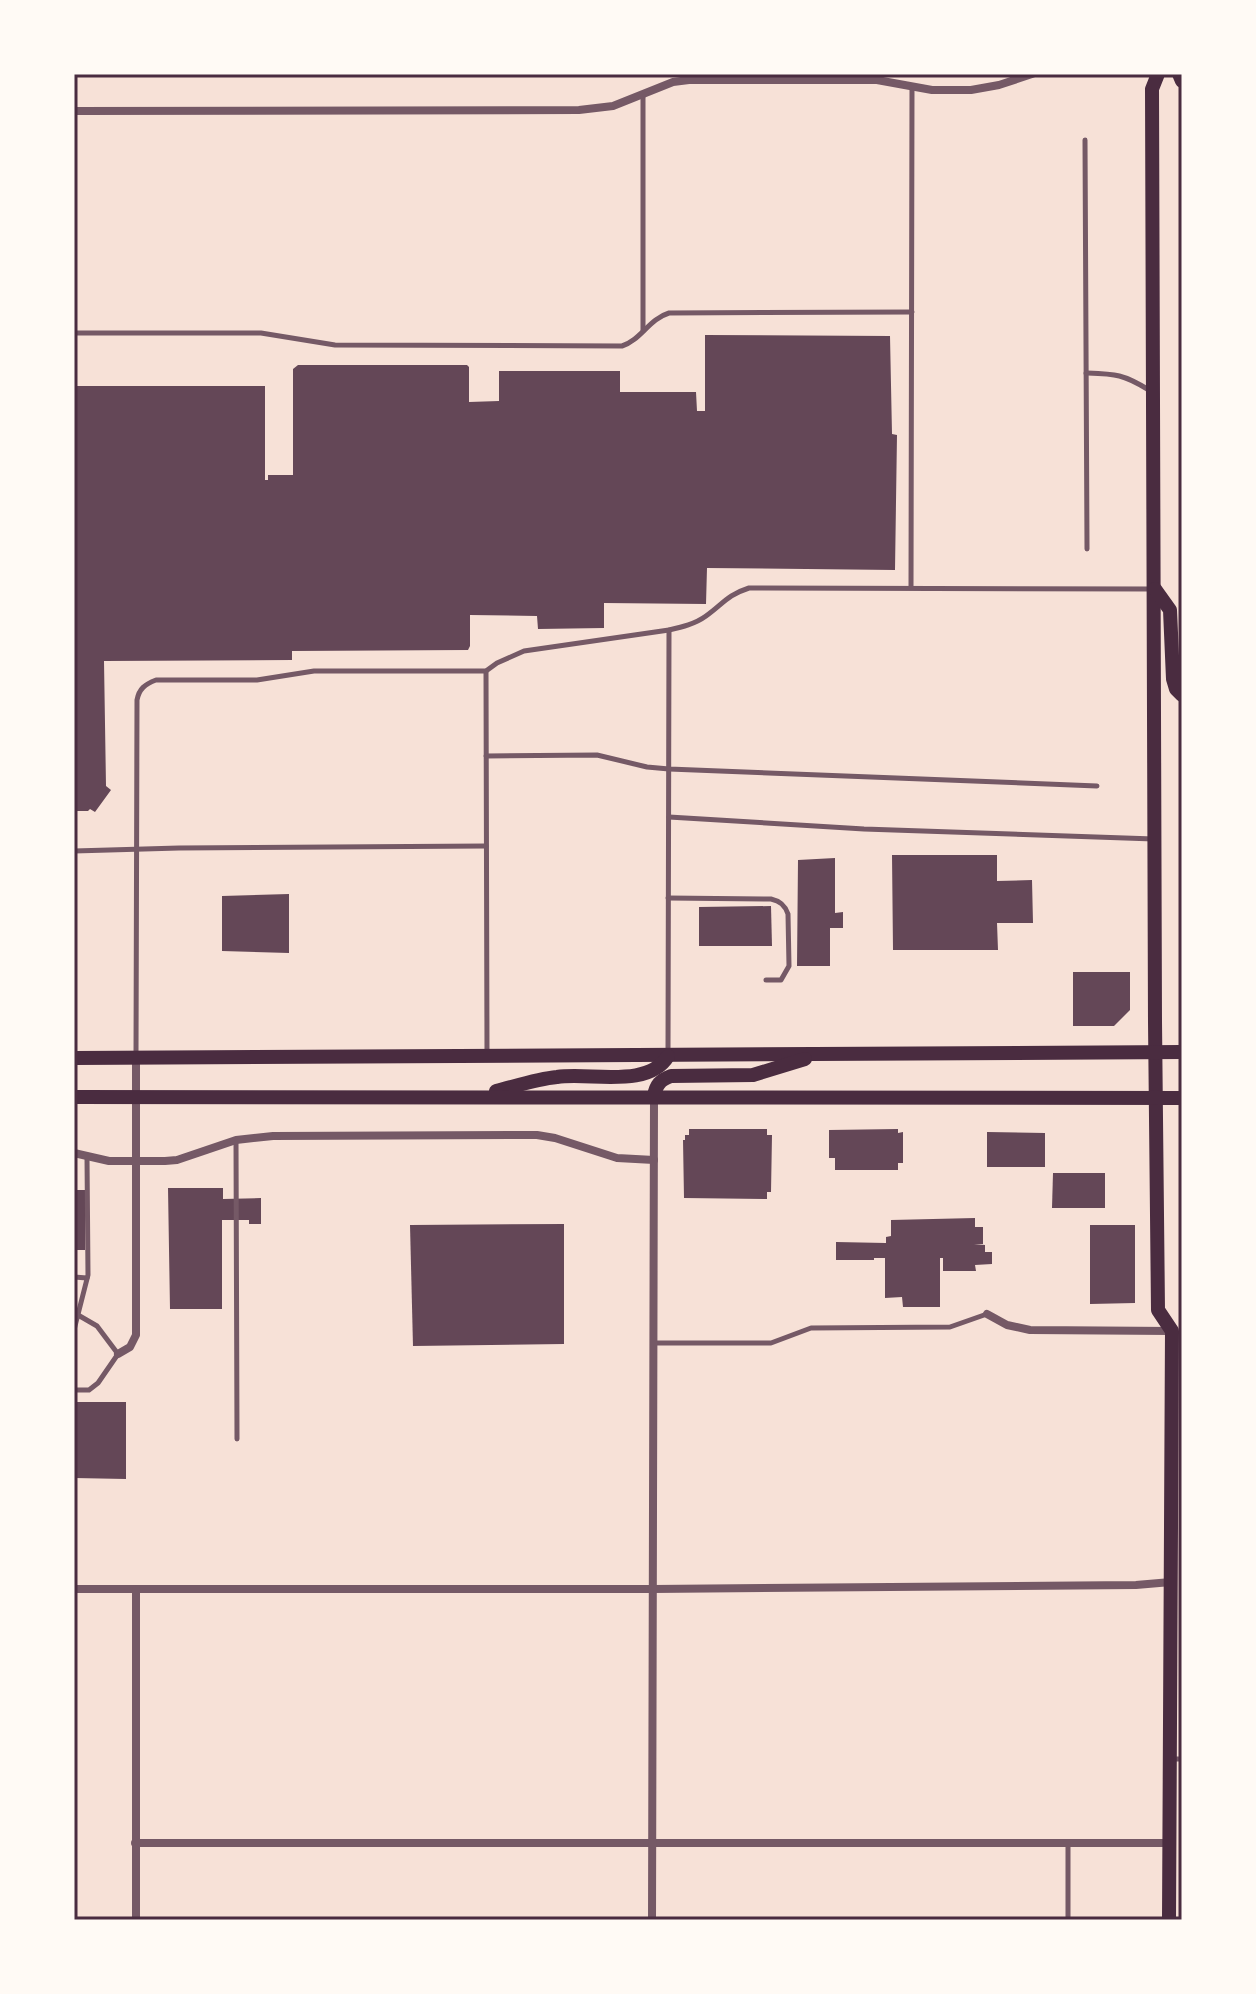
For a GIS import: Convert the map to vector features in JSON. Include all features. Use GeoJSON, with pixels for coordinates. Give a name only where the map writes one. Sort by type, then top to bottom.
{"type":"FeatureCollection","features":[{"type":"Feature","properties":{"kind":"main road"},"geometry":{"type":"LineString","coordinates":[[1158,74],[1152,89],[1155,1098],[1158,1310],[1177,1325],[1176,1759],[1169,1843],[1173,1914]]}},
{"type":"Feature","properties":{"kind":"main road"},"geometry":{"type":"LineString","coordinates":[[1179,74],[1182,81]]}},
{"type":"Feature","properties":{"kind":"main road"},"geometry":{"type":"LineString","coordinates":[[1155,589],[1170,610],[1173,679],[1182,695]]}},
{"type":"Feature","properties":{"kind":"main road"},"geometry":{"type":"LineString","coordinates":[[74,1058],[1182,1052]]}},
{"type":"Feature","properties":{"kind":"main road"},"geometry":{"type":"LineString","coordinates":[[654,1096],[656,1087],[671,1076],[753,1075],[821,1054]]}},
{"type":"Feature","properties":{"kind":"main road"},"geometry":{"type":"LineString","coordinates":[[472,1096],[558,1077],[640,1076],[659,1068],[668,1056]]}},
{"type":"Feature","properties":{"kind":"main road"},"geometry":{"type":"LineString","coordinates":[[74,1097],[1182,1098]]}},
{"type":"Feature","properties":{"kind":"street"},"geometry":{"type":"LineString","coordinates":[[74,111],[579,110],[613,106],[673,82],[705,79],[877,80],[932,90],[971,90],[1032,74]]}},
{"type":"Feature","properties":{"kind":"street"},"geometry":{"type":"LineString","coordinates":[[118,1354],[130,1347],[136,1335],[136,1057]]}},
{"type":"Feature","properties":{"kind":"street"},"geometry":{"type":"LineString","coordinates":[[652,1920],[654,1096]]}},
{"type":"Feature","properties":{"kind":"street"},"geometry":{"type":"LineString","coordinates":[[74,1153],[109,1161],[137,1162],[177,1160],[236,1140],[273,1136],[537,1135],[617,1158],[654,1160]]}},
{"type":"Feature","properties":{"kind":"street"},"geometry":{"type":"LineString","coordinates":[[987,1314],[1007,1325],[1030,1330],[1177,1325]]}},
{"type":"Feature","properties":{"kind":"street"},"geometry":{"type":"LineString","coordinates":[[74,1589],[653,1589],[1136,1585],[1177,1581]]}},
{"type":"Feature","properties":{"kind":"street"},"geometry":{"type":"LineString","coordinates":[[136,1589],[136,1920]]}},
{"type":"Feature","properties":{"kind":"street"},"geometry":{"type":"LineString","coordinates":[[135,1843],[1169,1843]]}},
{"type":"Feature","properties":{"kind":"lane"},"geometry":{"type":"LineString","coordinates":[[911,587],[912,87]]}},
{"type":"Feature","properties":{"kind":"lane"},"geometry":{"type":"LineString","coordinates":[[643,94],[643,331]]}},
{"type":"Feature","properties":{"kind":"lane"},"geometry":{"type":"LineString","coordinates":[[1085,140],[1087,549]]}},
{"type":"Feature","properties":{"kind":"lane"},"geometry":{"type":"LineString","coordinates":[[74,333],[261,333],[335,345],[622,346],[634,341],[658,317],[669,313],[912,312]]}},
{"type":"Feature","properties":{"kind":"lane"},"geometry":{"type":"LineString","coordinates":[[1086,373],[1129,377],[1152,391]]}},
{"type":"Feature","properties":{"kind":"lane"},"geometry":{"type":"LineString","coordinates":[[136,1057],[137,700],[141,688],[148,683],[156,680],[257,680],[314,671],[486,671],[524,651],[669,630],[697,621],[733,594],[749,588],[1155,589]]}},
{"type":"Feature","properties":{"kind":"lane"},"geometry":{"type":"LineString","coordinates":[[668,1056],[669,630]]}},
{"type":"Feature","properties":{"kind":"lane"},"geometry":{"type":"LineString","coordinates":[[486,671],[487,1057]]}},
{"type":"Feature","properties":{"kind":"lane"},"geometry":{"type":"LineString","coordinates":[[486,756],[597,755],[669,769],[1097,786]]}},
{"type":"Feature","properties":{"kind":"lane"},"geometry":{"type":"LineString","coordinates":[[669,817],[864,829],[1155,839]]}},
{"type":"Feature","properties":{"kind":"lane"},"geometry":{"type":"LineString","coordinates":[[74,851],[486,846]]}},
{"type":"Feature","properties":{"kind":"lane"},"geometry":{"type":"LineString","coordinates":[[668,898],[780,901],[788,914],[789,966],[781,980],[766,980]]}},
{"type":"Feature","properties":{"kind":"lane"},"geometry":{"type":"LineString","coordinates":[[236,1140],[237,1439]]}},
{"type":"Feature","properties":{"kind":"lane"},"geometry":{"type":"LineString","coordinates":[[74,1330],[87,1278],[87,1156]]}},
{"type":"Feature","properties":{"kind":"lane"},"geometry":{"type":"LineString","coordinates":[[74,1277],[87,1278]]}},
{"type":"Feature","properties":{"kind":"lane"},"geometry":{"type":"LineString","coordinates":[[653,1343],[771,1343],[811,1328],[950,1327],[987,1314]]}},
{"type":"Feature","properties":{"kind":"lane"},"geometry":{"type":"LineString","coordinates":[[74,1390],[89,1390],[98,1383],[118,1354],[97,1326],[78,1315]]}},
{"type":"Feature","properties":{"kind":"lane"},"geometry":{"type":"LineString","coordinates":[[1068,1842],[1068,1920]]}},
{"type":"Feature","properties":{"kind":"building"},"geometry":{"type":"Polygon","coordinates":[[[705,335],[890,336],[892,434],[897,435],[895,570],[707,568],[706,604],[604,603],[604,628],[538,629],[537,616],[470,615],[468,650],[292,651],[292,660],[104,661],[106,786],[111,790],[95,812],[90,809],[74,811],[74,386],[265,386],[265,480],[268,480],[268,475],[293,475],[293,369],[298,365],[467,365],[469,402],[499,401],[499,371],[620,371],[620,392],[696,392],[697,411],[705,411],[705,335]]]}},
{"type":"Feature","properties":{"kind":"building"},"geometry":{"type":"Polygon","coordinates":[[[892,855],[997,855],[997,881],[1032,880],[1033,923],[997,923],[998,950],[893,950],[892,855]]]}},
{"type":"Feature","properties":{"kind":"building"},"geometry":{"type":"Polygon","coordinates":[[[835,858],[835,913],[843,912],[843,928],[830,928],[830,966],[797,966],[798,860],[835,858]]]}},
{"type":"Feature","properties":{"kind":"building"},"geometry":{"type":"Polygon","coordinates":[[[289,894],[289,953],[222,951],[222,896],[289,894]]]}},
{"type":"Feature","properties":{"kind":"building"},"geometry":{"type":"Polygon","coordinates":[[[771,906],[772,946],[699,946],[699,907],[771,906]]]}},
{"type":"Feature","properties":{"kind":"building"},"geometry":{"type":"Polygon","coordinates":[[[1073,972],[1130,972],[1130,1010],[1114,1026],[1073,1026],[1073,972]]]}},
{"type":"Feature","properties":{"kind":"building"},"geometry":{"type":"Polygon","coordinates":[[[689,1129],[767,1129],[767,1135],[772,1135],[771,1192],[767,1192],[767,1199],[684,1198],[683,1140],[685,1135],[689,1135],[689,1129]]]}},
{"type":"Feature","properties":{"kind":"building"},"geometry":{"type":"Polygon","coordinates":[[[898,1129],[898,1133],[903,1132],[903,1163],[898,1163],[898,1170],[835,1170],[835,1158],[829,1158],[829,1130],[898,1129]]]}},
{"type":"Feature","properties":{"kind":"building"},"geometry":{"type":"Polygon","coordinates":[[[987,1132],[1045,1133],[1045,1167],[987,1167],[987,1132]]]}},
{"type":"Feature","properties":{"kind":"building"},"geometry":{"type":"Polygon","coordinates":[[[1053,1173],[1105,1173],[1105,1208],[1052,1208],[1053,1173]]]}},
{"type":"Feature","properties":{"kind":"building"},"geometry":{"type":"Polygon","coordinates":[[[168,1188],[223,1188],[223,1199],[261,1198],[261,1224],[249,1224],[249,1220],[222,1220],[222,1309],[170,1309],[168,1188]]]}},
{"type":"Feature","properties":{"kind":"building"},"geometry":{"type":"Polygon","coordinates":[[[74,1190],[85,1190],[85,1250],[74,1250],[74,1190]]]}},
{"type":"Feature","properties":{"kind":"building"},"geometry":{"type":"Polygon","coordinates":[[[975,1218],[975,1227],[983,1227],[983,1244],[974,1244],[985,1245],[985,1252],[992,1252],[992,1264],[975,1265],[976,1271],[943,1271],[943,1258],[940,1258],[940,1307],[903,1307],[902,1297],[885,1298],[885,1258],[836,1260],[836,1242],[886,1243],[886,1237],[891,1236],[891,1220],[975,1218]]]}},
{"type":"Feature","properties":{"kind":"building"},"geometry":{"type":"Polygon","coordinates":[[[564,1224],[564,1344],[413,1346],[410,1225],[564,1224]]]}},
{"type":"Feature","properties":{"kind":"building"},"geometry":{"type":"Polygon","coordinates":[[[1090,1225],[1135,1225],[1135,1303],[1090,1304],[1090,1225]]]}},
{"type":"Feature","properties":{"kind":"building"},"geometry":{"type":"Polygon","coordinates":[[[74,1402],[126,1402],[126,1479],[74,1478],[74,1402]]]}}]}
